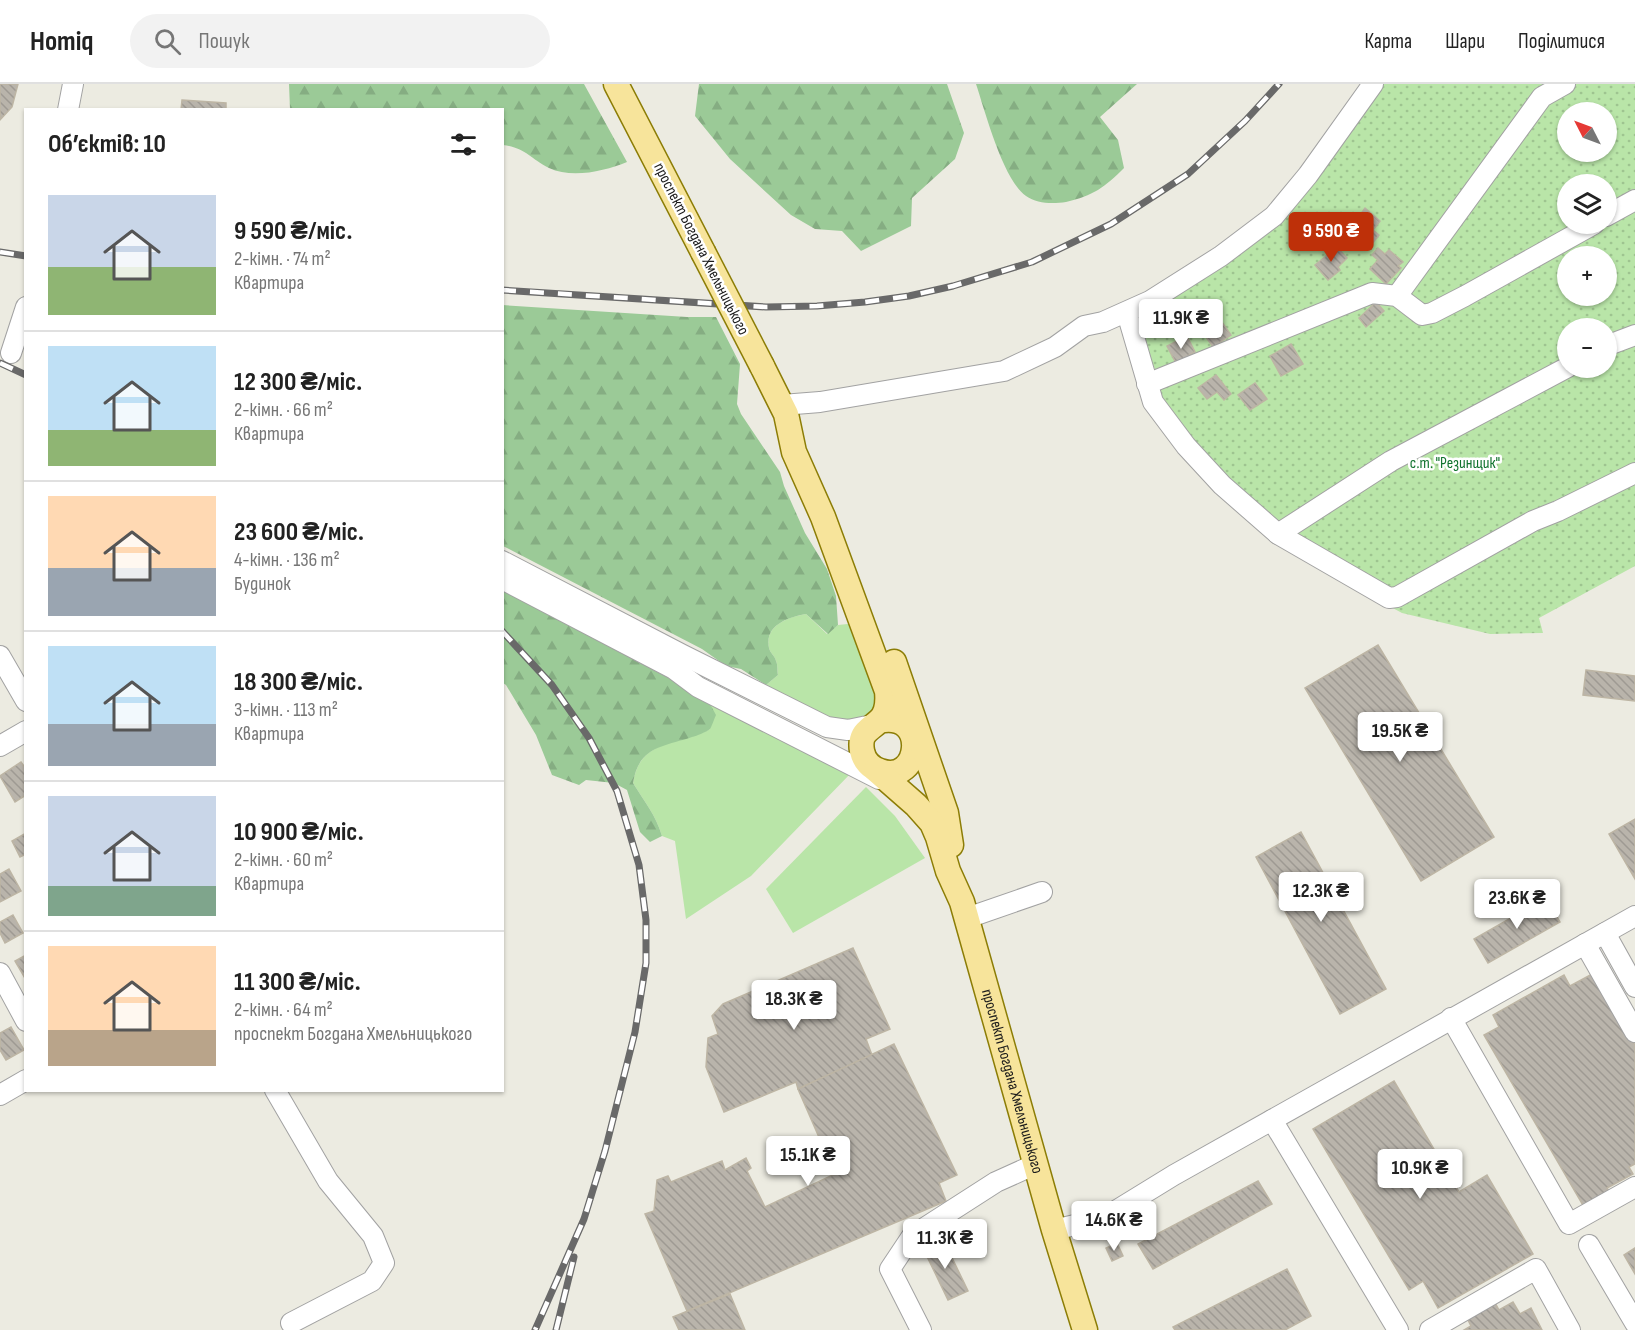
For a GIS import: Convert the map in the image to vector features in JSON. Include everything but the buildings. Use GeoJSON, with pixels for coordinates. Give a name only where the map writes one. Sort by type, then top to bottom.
{"type":"FeatureCollection","features":[{"type":"Feature","properties":{"kind":"main road","name":"проспект Богдана Хмельницького"},"geometry":{"type":"LineString","coordinates":[[616,84],[784,410],[810,446],[873,605],[959,869],[964,910]]}},
{"type":"Feature","properties":{"kind":"main road","name":"проспект Богдана Хмельницького"},"geometry":{"type":"LineString","coordinates":[[784,410],[794,452],[823,517],[887,691],[888,702],[862,740],[864,758],[872,768],[916,805],[932,823],[939,837],[948,871],[964,910],[1054,1230],[1085,1330]]}},
{"type":"Feature","properties":{"kind":"main road"},"geometry":{"type":"LineString","coordinates":[[872,768],[893,773],[909,764],[912,730],[897,721],[888,719],[875,723]]}},
{"type":"Feature","properties":{"kind":"main road","name":"проспект Богдана Хмельницького"},"geometry":{"type":"LineString","coordinates":[[912,730],[946,813],[951,845]]}},
{"type":"Feature","properties":{"kind":"street"},"geometry":{"type":"LineString","coordinates":[[68,108],[73,84]]}},
{"type":"Feature","properties":{"kind":"street"},"geometry":{"type":"LineString","coordinates":[[784,410],[1004,371],[1055,347],[1084,326],[1126,314],[1150,302],[1221,256],[1274,216],[1308,175],[1373,84]]}},
{"type":"Feature","properties":{"kind":"street"},"geometry":{"type":"LineString","coordinates":[[1397,296],[1542,97],[1565,84]]}},
{"type":"Feature","properties":{"kind":"street"},"geometry":{"type":"LineString","coordinates":[[1617,210],[1635,200]]}},
{"type":"Feature","properties":{"kind":"street"},"geometry":{"type":"LineString","coordinates":[[1147,384],[1372,292],[1397,296],[1422,315],[1432,313],[1576,234]]}},
{"type":"Feature","properties":{"kind":"street"},"geometry":{"type":"LineString","coordinates":[[12,354],[24,314]]}},
{"type":"Feature","properties":{"kind":"street"},"geometry":{"type":"LineString","coordinates":[[1126,314],[1152,402],[1186,446],[1222,485],[1278,534],[1389,598],[1397,597],[1533,521],[1635,473]]}},
{"type":"Feature","properties":{"kind":"street"},"geometry":{"type":"LineString","coordinates":[[1617,342],[1635,335]]}},
{"type":"Feature","properties":{"kind":"street"},"geometry":{"type":"LineString","coordinates":[[1278,534],[1391,461],[1557,373]]}},
{"type":"Feature","properties":{"kind":"street"},"geometry":{"type":"LineString","coordinates":[[504,562],[827,727],[848,730],[875,723]]}},
{"type":"Feature","properties":{"kind":"street"},"geometry":{"type":"LineString","coordinates":[[504,580],[674,669],[698,687],[886,782],[904,794]]}},
{"type":"Feature","properties":{"kind":"street"},"geometry":{"type":"LineString","coordinates":[[0,656],[24,695]]}},
{"type":"Feature","properties":{"kind":"street"},"geometry":{"type":"LineString","coordinates":[[674,669],[702,678],[872,768]]}},
{"type":"Feature","properties":{"kind":"street"},"geometry":{"type":"LineString","coordinates":[[0,746],[24,732]]}},
{"type":"Feature","properties":{"kind":"street"},"geometry":{"type":"LineString","coordinates":[[964,910],[1042,892]]}},
{"type":"Feature","properties":{"kind":"street"},"geometry":{"type":"LineString","coordinates":[[1054,1230],[1104,1218],[1174,1175],[1451,1018],[1605,933],[1632,923]]}},
{"type":"Feature","properties":{"kind":"street"},"geometry":{"type":"LineString","coordinates":[[1605,933],[1635,987]]}},
{"type":"Feature","properties":{"kind":"street"},"geometry":{"type":"LineString","coordinates":[[1585,944],[1635,1032]]}},
{"type":"Feature","properties":{"kind":"street"},"geometry":{"type":"LineString","coordinates":[[0,973],[24,1017]]}},
{"type":"Feature","properties":{"kind":"street"},"geometry":{"type":"LineString","coordinates":[[1451,1018],[1569,1224],[1635,1187]]}},
{"type":"Feature","properties":{"kind":"street"},"geometry":{"type":"LineString","coordinates":[[0,1095],[24,1081]]}},
{"type":"Feature","properties":{"kind":"street"},"geometry":{"type":"LineString","coordinates":[[276,1092],[328,1181],[373,1236],[384,1263],[372,1281],[291,1323]]}},
{"type":"Feature","properties":{"kind":"street"},"geometry":{"type":"LineString","coordinates":[[1272,1120],[1398,1330]]}},
{"type":"Feature","properties":{"kind":"street"},"geometry":{"type":"LineString","coordinates":[[921,1330],[890,1269],[912,1236],[996,1182],[1036,1164]]}},
{"type":"Feature","properties":{"kind":"street"},"geometry":{"type":"LineString","coordinates":[[1589,1245],[1635,1323]]}},
{"type":"Feature","properties":{"kind":"street"},"geometry":{"type":"LineString","coordinates":[[1430,1330],[1536,1269],[1570,1330]]}},
{"type":"Feature","properties":{"kind":"green space"},"geometry":{"type":"Polygon","coordinates":[[[289,84],[584,84],[627,162],[609,168],[578,173],[549,168],[522,151],[504,145],[504,108],[290,108],[289,84]]]}},
{"type":"Feature","properties":{"kind":"green space"},"geometry":{"type":"Polygon","coordinates":[[[699,84],[947,84],[964,133],[955,159],[912,198],[911,226],[861,251],[842,231],[815,229],[791,215],[730,159],[695,116],[699,84]]]}},
{"type":"Feature","properties":{"kind":"green space"},"geometry":{"type":"Polygon","coordinates":[[[976,84],[1137,84],[1100,117],[1118,140],[1124,168],[1098,190],[1075,200],[1051,203],[1030,199],[1018,188],[1002,161],[976,84]]]}},
{"type":"Feature","properties":{"kind":"green space","name":"с.т. \"Резинщик\""},"geometry":{"type":"Polygon","coordinates":[[[1378,84],[1548,84],[1401,287],[1421,318],[1577,234],[1617,234],[1617,213],[1635,203],[1635,566],[1539,618],[1543,633],[1490,634],[1402,613],[1389,606],[1228,488],[1152,393],[1157,373],[1141,343],[1137,327],[1140,311],[1259,229],[1378,84]]]}},
{"type":"Feature","properties":{"kind":"green space"},"geometry":{"type":"Polygon","coordinates":[[[1568,84],[1635,84],[1635,199],[1617,209],[1617,174],[1557,174],[1557,234],[1573,234],[1433,311],[1399,295],[1528,115],[1568,84]]]}},
{"type":"Feature","properties":{"kind":"green space"},"geometry":{"type":"Polygon","coordinates":[[[504,305],[716,317],[740,364],[737,404],[741,414],[780,472],[805,533],[827,569],[836,596],[838,625],[828,634],[806,614],[792,617],[774,628],[768,640],[777,663],[778,675],[766,685],[741,669],[726,666],[702,649],[504,547],[504,305]]]}},
{"type":"Feature","properties":{"kind":"green space"},"geometry":{"type":"Polygon","coordinates":[[[504,591],[697,693],[709,702],[716,715],[710,729],[654,750],[641,762],[636,771],[633,783],[653,815],[662,836],[650,842],[640,832],[627,790],[614,783],[586,780],[579,785],[552,775],[536,735],[504,684],[504,591]]]}},
{"type":"Feature","properties":{"kind":"green space"},"geometry":{"type":"Polygon","coordinates":[[[806,614],[827,634],[838,625],[857,623],[882,694],[877,707],[866,716],[853,720],[838,719],[806,707],[766,685],[778,675],[777,663],[769,648],[770,633],[786,620],[806,614]]]}},
{"type":"Feature","properties":{"kind":"green space"},"geometry":{"type":"Polygon","coordinates":[[[709,702],[852,772],[751,876],[686,919],[675,841],[662,836],[653,815],[633,783],[637,768],[643,758],[652,751],[710,729],[709,702]]]}},
{"type":"Feature","properties":{"kind":"green space"},"geometry":{"type":"Polygon","coordinates":[[[866,787],[895,816],[925,858],[793,933],[766,889],[866,787]]]}},
{"type":"Feature","properties":{"kind":"railway"},"geometry":{"type":"LineString","coordinates":[[504,290],[766,307],[865,302],[909,296],[953,286],[1032,262],[1111,224],[1188,174],[1245,121],[1279,84]]}},
{"type":"Feature","properties":{"kind":"railway"},"geometry":{"type":"LineString","coordinates":[[0,252],[24,256]]}},
{"type":"Feature","properties":{"kind":"railway"},"geometry":{"type":"LineString","coordinates":[[0,363],[24,374]]}},
{"type":"Feature","properties":{"kind":"railway"},"geometry":{"type":"LineString","coordinates":[[504,633],[552,685],[589,738],[617,791],[639,865],[646,920],[646,963],[635,1032],[605,1151],[584,1219],[535,1330]]}},
{"type":"Feature","properties":{"kind":"railway"},"geometry":{"type":"LineString","coordinates":[[556,1330],[574,1257]]}}]}
